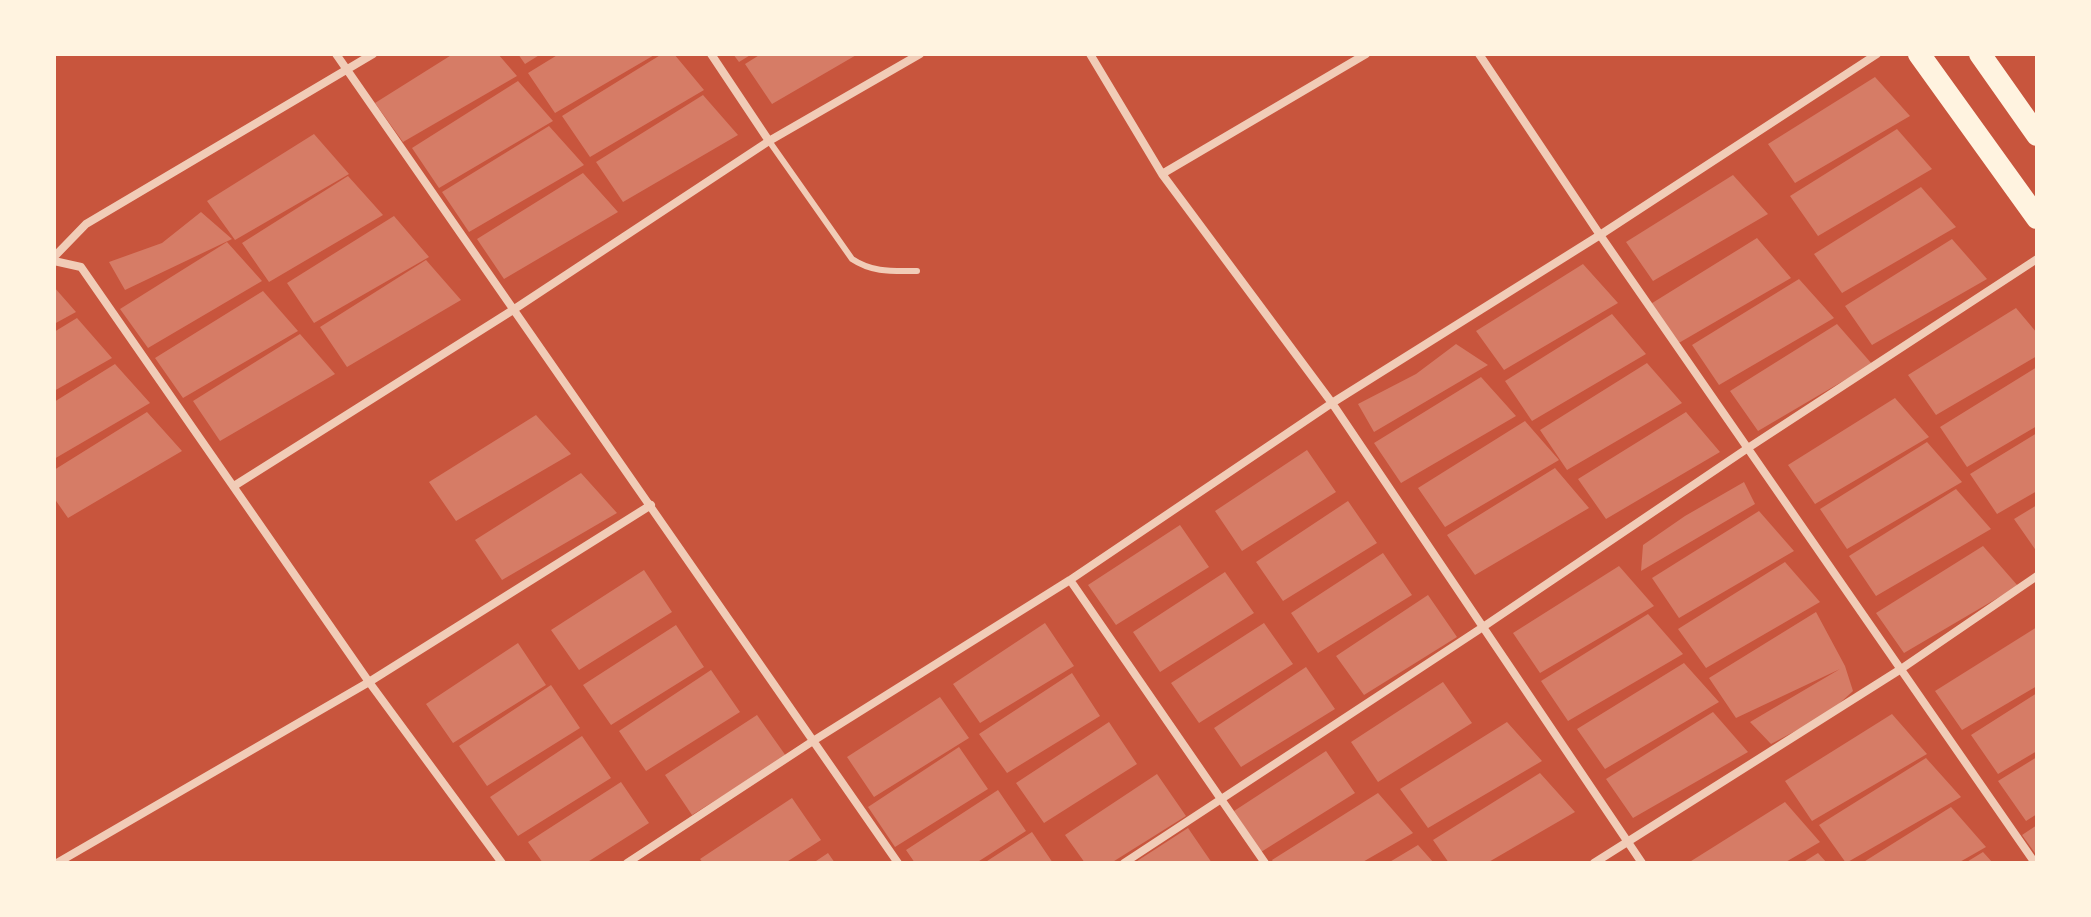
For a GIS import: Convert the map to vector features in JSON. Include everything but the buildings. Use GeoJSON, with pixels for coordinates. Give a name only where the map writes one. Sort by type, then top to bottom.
{"type":"FeatureCollection","features":[{"type":"Feature","properties":{"kind":"highway"},"geometry":{"type":"LineString","coordinates":[[1919,54],[2037,218]]}},
{"type":"Feature","properties":{"kind":"highway"},"geometry":{"type":"LineString","coordinates":[[1980,54],[2037,135]]}},
{"type":"Feature","properties":{"kind":"street"},"geometry":{"type":"LineString","coordinates":[[336,54],[898,863]]}},
{"type":"Feature","properties":{"kind":"street"},"geometry":{"type":"LineString","coordinates":[[373,54],[86,224],[54,259],[81,267],[369,682],[502,863]]}},
{"type":"Feature","properties":{"kind":"street"},"geometry":{"type":"LineString","coordinates":[[711,54],[769,141]]}},
{"type":"Feature","properties":{"kind":"street"},"geometry":{"type":"LineString","coordinates":[[234,486],[513,310],[769,141],[920,54]]}},
{"type":"Feature","properties":{"kind":"street"},"geometry":{"type":"LineString","coordinates":[[1090,54],[1162,174],[1332,403],[1642,863]]}},
{"type":"Feature","properties":{"kind":"street"},"geometry":{"type":"LineString","coordinates":[[1162,174],[1366,54]]}},
{"type":"Feature","properties":{"kind":"street"},"geometry":{"type":"LineString","coordinates":[[1479,54],[1600,235],[2035,863]]}},
{"type":"Feature","properties":{"kind":"street"},"geometry":{"type":"LineString","coordinates":[[627,863],[813,741],[1070,580],[1332,403],[1600,235],[1877,54]]}},
{"type":"Feature","properties":{"kind":"street"},"geometry":{"type":"LineString","coordinates":[[1124,863],[2037,259]]}},
{"type":"Feature","properties":{"kind":"street"},"geometry":{"type":"LineString","coordinates":[[57,863],[369,682],[651,505]]}},
{"type":"Feature","properties":{"kind":"street"},"geometry":{"type":"LineString","coordinates":[[1594,863],[1901,669],[2037,576]]}},
{"type":"Feature","properties":{"kind":"street"},"geometry":{"type":"LineString","coordinates":[[1070,580],[1265,863]]}},
{"type":"Feature","properties":{"kind":"lane"},"geometry":{"type":"LineString","coordinates":[[769,141],[852,259],[863,267],[877,271],[917,271]]}}]}
